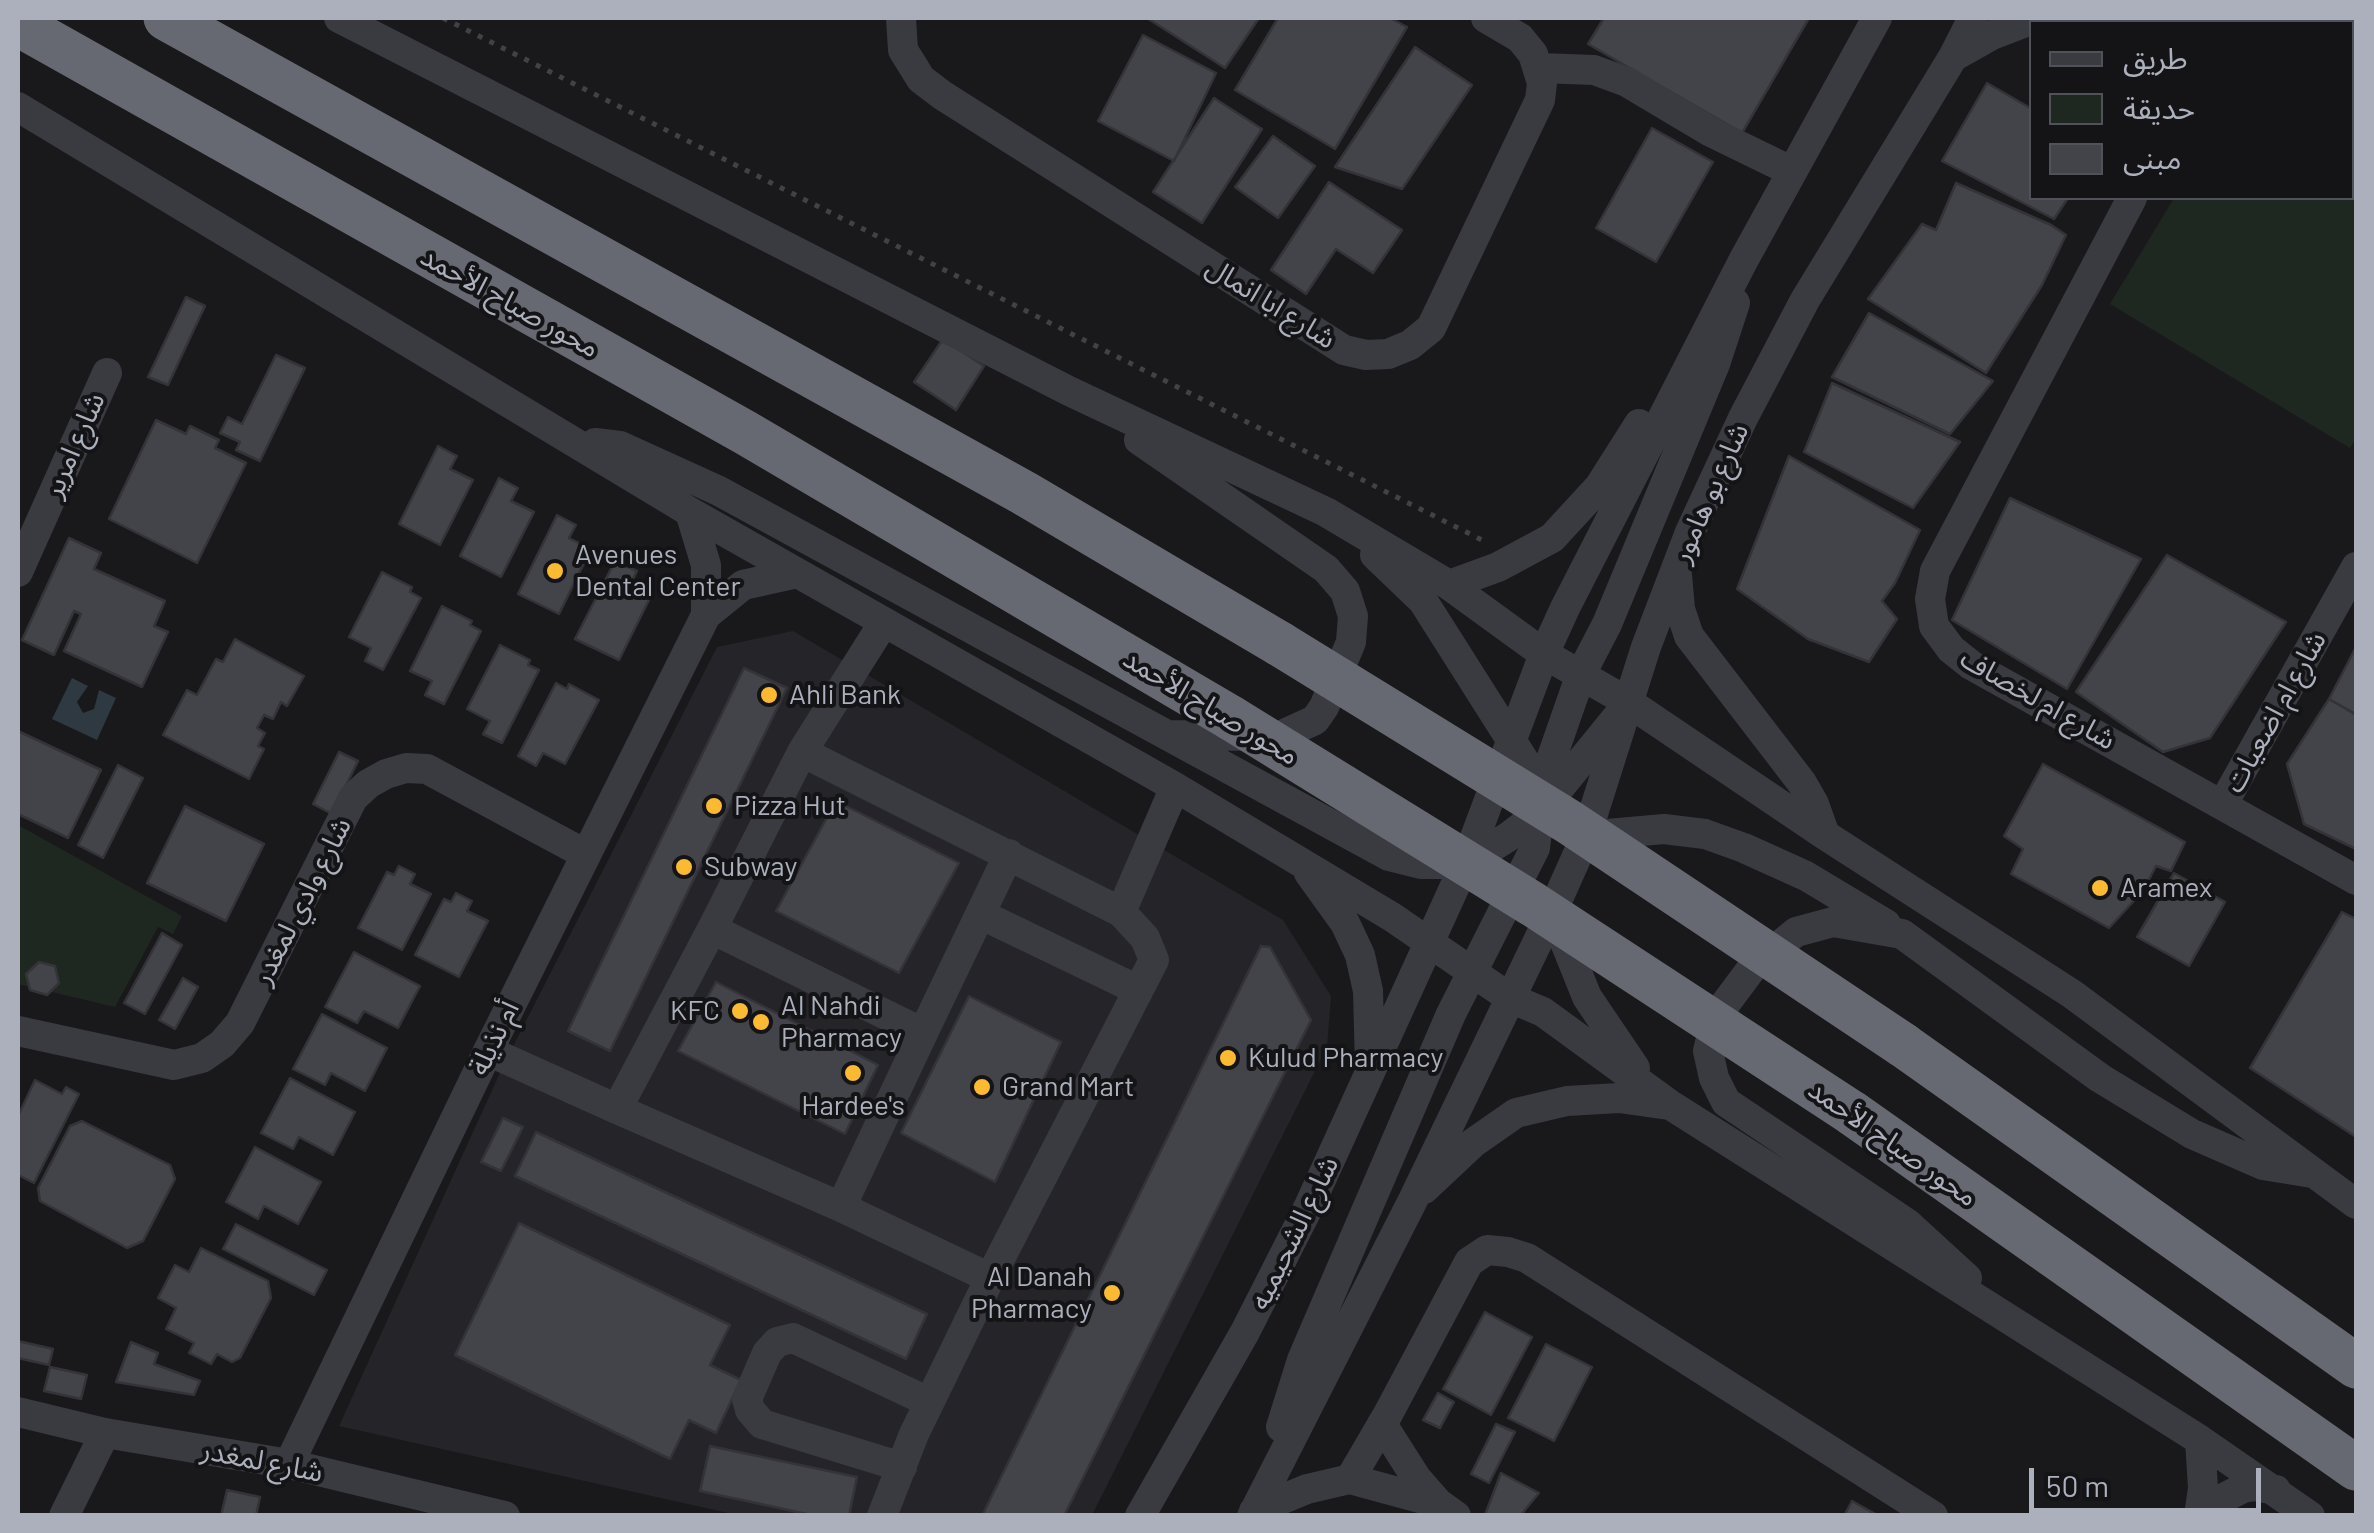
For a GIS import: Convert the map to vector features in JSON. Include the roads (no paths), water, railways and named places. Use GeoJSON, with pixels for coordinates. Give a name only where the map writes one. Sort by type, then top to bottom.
{"type":"FeatureCollection","features":[{"type":"Feature","properties":{"kind":"highway"},"geometry":{"type":"LineString","coordinates":[[166,18],[1024,493],[1280,644],[1568,822],[1903,1045],[2356,1366]]}},
{"type":"Feature","properties":{"kind":"highway","name":"محور صباح الأحمد"},"geometry":{"type":"LineString","coordinates":[[18,24],[746,433],[1231,718],[1534,905],[1852,1113],[2356,1468]]}},
{"type":"Feature","properties":{"kind":"street"},"geometry":{"type":"LineString","coordinates":[[339,18],[1069,391],[1326,512],[1449,585],[1544,654],[1628,702],[1824,835],[2072,994],[2356,1204]]}},
{"type":"Feature","properties":{"kind":"street","name":"شارع ابا انمال"},"geometry":{"type":"LineString","coordinates":[[901,18],[903,50],[921,79],[942,95],[1344,350],[1366,356],[1388,354],[1410,345],[1431,328],[1540,100],[1540,68]]}},
{"type":"Feature","properties":{"kind":"street"},"geometry":{"type":"LineString","coordinates":[[1486,18],[1520,38],[1540,68],[1594,70],[1627,82],[1711,132],[1791,171]]}},
{"type":"Feature","properties":{"kind":"street"},"geometry":{"type":"LineString","coordinates":[[1428,942],[1465,864],[1544,654],[1742,261],[1877,18]]}},
{"type":"Feature","properties":{"kind":"street","name":"شارع بو هامور"},"geometry":{"type":"LineString","coordinates":[[1510,998],[1586,836],[1628,702],[1677,567],[1743,418],[1805,300],[1974,18]]}},
{"type":"Feature","properties":{"kind":"street"},"geometry":{"type":"LineString","coordinates":[[1953,57],[1992,35],[2029,21]]}},
{"type":"Feature","properties":{"kind":"street"},"geometry":{"type":"LineString","coordinates":[[18,107],[690,512],[1297,859],[1510,998],[1543,1012],[1672,1106],[2200,1440],[2310,1516]]}},
{"type":"Feature","properties":{"kind":"street","name":"شارع ام لخصاف"},"geometry":{"type":"LineString","coordinates":[[2131,200],[1935,570],[1930,599],[1934,626],[1950,648],[1971,665],[2356,880]]}},
{"type":"Feature","properties":{"kind":"street"},"geometry":{"type":"LineString","coordinates":[[1449,585],[1518,558],[1552,538],[1599,487],[1742,261]]}},
{"type":"Feature","properties":{"kind":"street"},"geometry":{"type":"LineString","coordinates":[[1672,1106],[1639,1073],[1603,1023],[1568,956],[1538,855],[1552,757],[1581,674],[1607,624],[1715,364],[1732,314],[1742,261]]}},
{"type":"Feature","properties":{"kind":"street","name":"شارع امرير"},"geometry":{"type":"LineString","coordinates":[[18,572],[106,373]]}},
{"type":"Feature","properties":{"kind":"street"},"geometry":{"type":"LineString","coordinates":[[1069,391],[1326,569],[1345,591],[1353,616],[1351,642],[1324,707],[1314,720],[1280,736],[1166,735]]}},
{"type":"Feature","properties":{"kind":"street"},"geometry":{"type":"LineString","coordinates":[[577,442],[620,446],[720,491],[1389,856],[1421,864],[1465,864],[1508,837],[1542,810],[1628,702]]}},
{"type":"Feature","properties":{"kind":"street","name":"أم نذيلة"},"geometry":{"type":"LineString","coordinates":[[690,512],[706,565],[706,615]]}},
{"type":"Feature","properties":{"kind":"street"},"geometry":{"type":"LineString","coordinates":[[1326,512],[1423,601],[1532,773],[1542,810]]}},
{"type":"Feature","properties":{"kind":"street","name":"شارع ام اضعيات"},"geometry":{"type":"LineString","coordinates":[[2223,804],[2356,566]]}},
{"type":"Feature","properties":{"kind":"street"},"geometry":{"type":"LineString","coordinates":[[1677,567],[1680,609],[1689,636],[1802,782],[1824,835]]}},
{"type":"Feature","properties":{"kind":"street","name":"أم نذيلة"},"geometry":{"type":"LineString","coordinates":[[289,1464],[488,1050],[706,615],[743,585],[797,573]]}},
{"type":"Feature","properties":{"kind":"street"},"geometry":{"type":"LineString","coordinates":[[618,1110],[802,752],[884,622]]}},
{"type":"Feature","properties":{"kind":"street"},"geometry":{"type":"LineString","coordinates":[[802,752],[1120,912],[1145,938],[1154,960],[929,1402],[882,1516]]}},
{"type":"Feature","properties":{"kind":"street","name":"شارع وادي لمغدر"},"geometry":{"type":"LineString","coordinates":[[18,1032],[174,1064],[202,1058],[222,1044],[240,1023],[354,798],[386,774],[406,768],[427,769],[585,854]]}},
{"type":"Feature","properties":{"kind":"street"},"geometry":{"type":"LineString","coordinates":[[1120,912],[1175,786]]}},
{"type":"Feature","properties":{"kind":"street"},"geometry":{"type":"LineString","coordinates":[[1428,942],[1481,882],[1586,836],[1664,829],[1705,834],[1806,876],[1902,934],[2100,1078],[2192,1134],[2263,1165],[2315,1174]]}},
{"type":"Feature","properties":{"kind":"street"},"geometry":{"type":"LineString","coordinates":[[842,1206],[1009,854]]}},
{"type":"Feature","properties":{"kind":"street"},"geometry":{"type":"LineString","coordinates":[[1253,1513],[1302,1360],[1471,972],[1538,855]]}},
{"type":"Feature","properties":{"kind":"street"},"geometry":{"type":"LineString","coordinates":[[1297,859],[1330,900],[1357,945],[1368,991],[1370,1074]]}},
{"type":"Feature","properties":{"kind":"street"},"geometry":{"type":"LineString","coordinates":[[980,914],[1138,990]]}},
{"type":"Feature","properties":{"kind":"street"},"geometry":{"type":"LineString","coordinates":[[1902,934],[1833,922],[1796,932],[1752,968],[1717,1015],[1708,1051],[1714,1078],[1726,1102],[1908,1224],[1962,1273],[1997,1313]]}},
{"type":"Feature","properties":{"kind":"street"},"geometry":{"type":"LineString","coordinates":[[712,929],[923,1034]]}},
{"type":"Feature","properties":{"kind":"street","name":"شارع الشحيميه"},"geometry":{"type":"LineString","coordinates":[[1140,1516],[1245,1332],[1309,1206],[1428,942]]}},
{"type":"Feature","properties":{"kind":"street"},"geometry":{"type":"LineString","coordinates":[[1253,1513],[1413,1200],[1510,998]]}},
{"type":"Feature","properties":{"kind":"street"},"geometry":{"type":"LineString","coordinates":[[488,1050],[842,1206],[990,1278]]}},
{"type":"Feature","properties":{"kind":"street"},"geometry":{"type":"LineString","coordinates":[[1413,1200],[1474,1143],[1516,1113],[1567,1101],[1602,1099],[1672,1106]]}},
{"type":"Feature","properties":{"kind":"street"},"geometry":{"type":"LineString","coordinates":[[1350,1479],[1469,1262],[1487,1250],[1527,1258],[1933,1516]]}},
{"type":"Feature","properties":{"kind":"street"},"geometry":{"type":"LineString","coordinates":[[902,1467],[762,1424],[746,1399],[767,1353],[777,1342],[793,1338],[929,1402]]}},
{"type":"Feature","properties":{"kind":"street","name":"شارع لمغدر"},"geometry":{"type":"LineString","coordinates":[[18,1412],[104,1433],[289,1464],[505,1516]]}},
{"type":"Feature","properties":{"kind":"street"},"geometry":{"type":"LineString","coordinates":[[1382,1424],[1406,1465],[1447,1509]]}},
{"type":"Feature","properties":{"kind":"street"},"geometry":{"type":"LineString","coordinates":[[64,1516],[104,1433]]}},
{"type":"Feature","properties":{"kind":"street"},"geometry":{"type":"LineString","coordinates":[[2200,1440],[2202,1516]]}},
{"type":"Feature","properties":{"kind":"street"},"geometry":{"type":"LineString","coordinates":[[1253,1513],[1307,1490],[1350,1479],[1447,1509]]}},
{"type":"Feature","properties":{"kind":"street"},"geometry":{"type":"LineString","coordinates":[[2202,1516],[2216,1502],[2243,1488],[2276,1490]]}},
{"type":"Feature","properties":{"kind":"place","name":"Avenues Dental Center"},"geometry":{"type":"Point","coordinates":[555,571]}},
{"type":"Feature","properties":{"kind":"place","name":"Ahli Bank"},"geometry":{"type":"Point","coordinates":[769,695]}},
{"type":"Feature","properties":{"kind":"place","name":"Pizza Hut"},"geometry":{"type":"Point","coordinates":[714,806]}},
{"type":"Feature","properties":{"kind":"place","name":"Subway"},"geometry":{"type":"Point","coordinates":[684,867]}},
{"type":"Feature","properties":{"kind":"place","name":"Aramex"},"geometry":{"type":"Point","coordinates":[2100,888]}},
{"type":"Feature","properties":{"kind":"place","name":"KFC"},"geometry":{"type":"Point","coordinates":[740,1011]}},
{"type":"Feature","properties":{"kind":"place","name":"Al Nahdi Pharmacy"},"geometry":{"type":"Point","coordinates":[761,1022]}},
{"type":"Feature","properties":{"kind":"place","name":"Kulud Pharmacy"},"geometry":{"type":"Point","coordinates":[1228,1058]}},
{"type":"Feature","properties":{"kind":"place","name":"Hardee's"},"geometry":{"type":"Point","coordinates":[853,1073]}},
{"type":"Feature","properties":{"kind":"place","name":"Grand Mart"},"geometry":{"type":"Point","coordinates":[982,1087]}},
{"type":"Feature","properties":{"kind":"place","name":"Al Danah Pharmacy"},"geometry":{"type":"Point","coordinates":[1112,1293]}}]}
